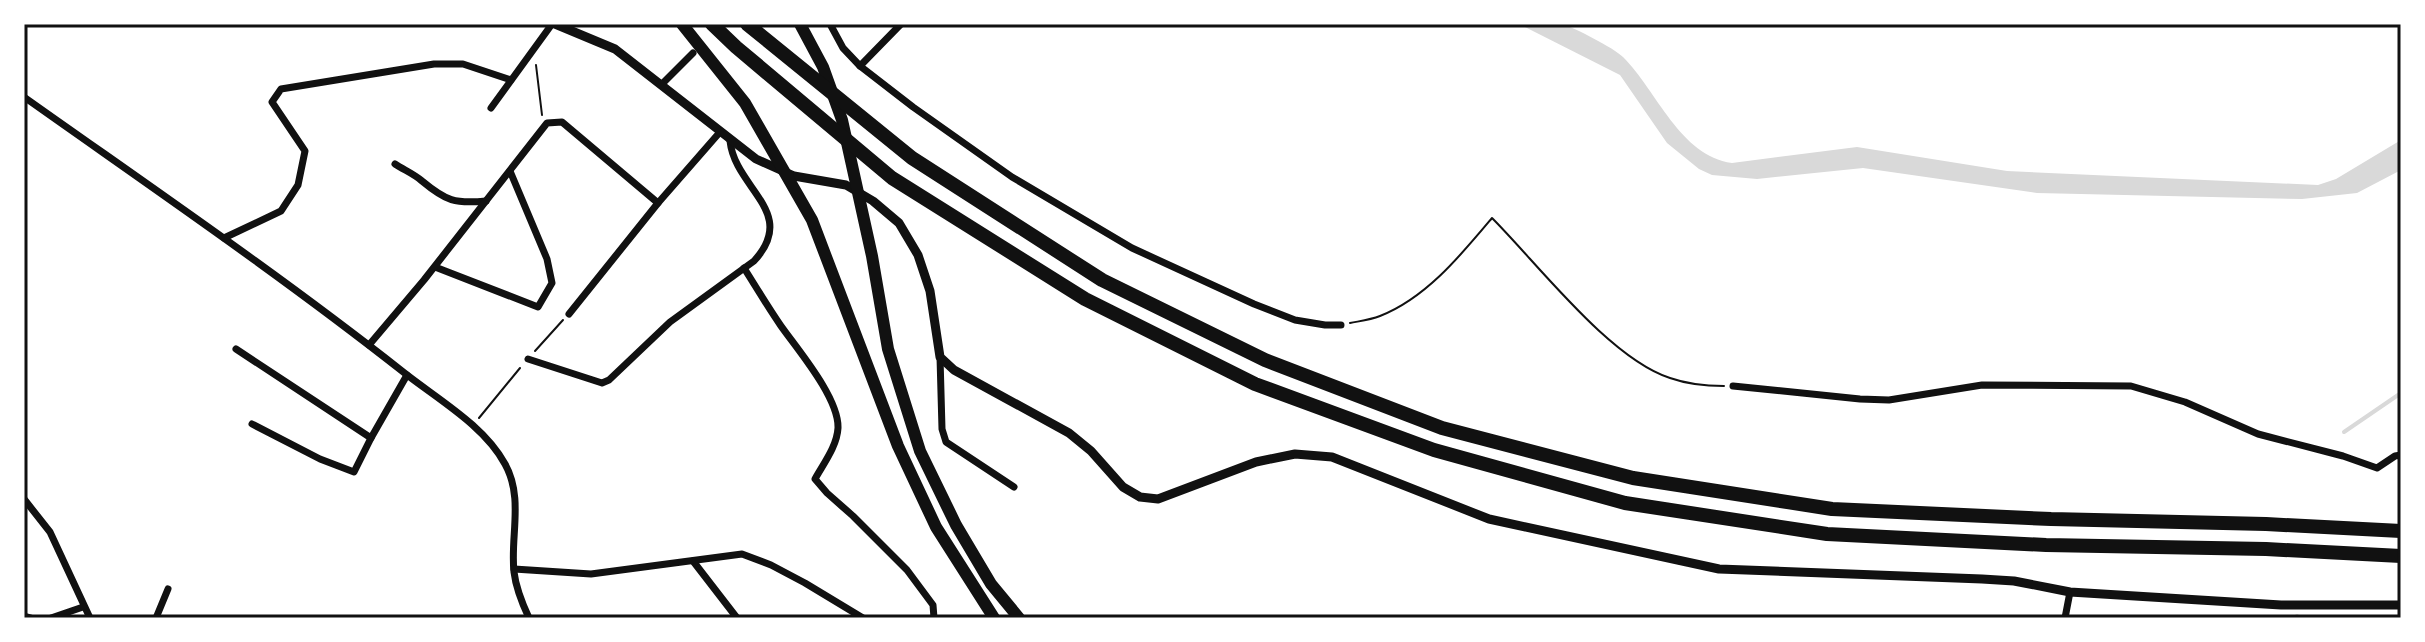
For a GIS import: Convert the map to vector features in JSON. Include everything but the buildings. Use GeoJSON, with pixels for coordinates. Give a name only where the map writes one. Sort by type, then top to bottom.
{"type":"FeatureCollection","features":[{"type":"Feature","properties":{"kind":"highway"},"geometry":{"type":"LineString","coordinates":[[712,24],[892,178],[1085,299],[1255,384],[1434,450],[1625,503],[1827,534],[2046,545],[2266,549],[2401,556]]}},
{"type":"Feature","properties":{"kind":"highway"},"geometry":{"type":"LineString","coordinates":[[747,24],[912,158],[1102,280],[1265,360],[1442,428],[1633,478],[1832,509],[2401,531]]}},
{"type":"Feature","properties":{"kind":"highway"},"geometry":{"type":"LineString","coordinates":[[800,24],[823,67],[842,120],[872,256],[888,349],[920,451],[956,525],[991,584],[1019,618]]}},
{"type":"Feature","properties":{"kind":"highway"},"geometry":{"type":"LineString","coordinates":[[685,27],[745,103],[812,220],[898,446],[936,527],[994,618]]}},
{"type":"Feature","properties":{"kind":"street"},"geometry":{"type":"LineString","coordinates":[[491,108],[554,24],[615,49],[756,159],[794,176],[846,185],[873,201],[899,223],[918,255],[930,291],[940,357],[942,429],[946,442],[1014,487]]}},
{"type":"Feature","properties":{"kind":"street"},"geometry":{"type":"LineString","coordinates":[[830,24],[843,48],[860,66],[913,107],[1012,177],[1132,248],[1295,320],[1341,325]]}},
{"type":"Feature","properties":{"kind":"street"},"geometry":{"type":"LineString","coordinates":[[860,66],[901,24]]}},
{"type":"Feature","properties":{"kind":"street"},"geometry":{"type":"LineString","coordinates":[[662,84],[693,53]]}},
{"type":"Feature","properties":{"kind":"street"},"geometry":{"type":"LineString","coordinates":[[224,238],[281,211],[298,185],[305,151],[272,102],[281,89],[434,64],[463,64],[511,80]]}},
{"type":"Feature","properties":{"kind":"street"},"geometry":{"type":"LineString","coordinates":[[24,97],[224,238],[473,425],[504,461],[511,477],[516,524],[514,569],[519,596],[529,618]]}},
{"type":"Feature","properties":{"kind":"street"},"geometry":{"type":"LineString","coordinates":[[369,345],[435,267],[547,123],[562,122],[658,203]]}},
{"type":"Feature","properties":{"kind":"street"},"geometry":{"type":"LineString","coordinates":[[569,314],[720,132]]}},
{"type":"Feature","properties":{"kind":"street"},"geometry":{"type":"LineString","coordinates":[[528,359],[602,383],[609,380],[670,322],[764,250],[772,230],[768,215],[731,153],[730,141]]}},
{"type":"Feature","properties":{"kind":"street"},"geometry":{"type":"LineString","coordinates":[[395,164],[420,179],[439,196],[465,203],[486,201]]}},
{"type":"Feature","properties":{"kind":"street"},"geometry":{"type":"LineString","coordinates":[[435,267],[538,307],[552,283],[547,259],[510,171]]}},
{"type":"Feature","properties":{"kind":"street"},"geometry":{"type":"LineString","coordinates":[[744,268],[775,317],[807,358],[826,393],[838,425],[836,442],[815,479],[907,570],[933,605],[934,618]]}},
{"type":"Feature","properties":{"kind":"street"},"geometry":{"type":"LineString","coordinates":[[236,349],[371,438]]}},
{"type":"Feature","properties":{"kind":"street"},"geometry":{"type":"LineString","coordinates":[[940,357],[954,370],[1069,433],[1091,451],[1123,487],[1140,497],[1158,499],[1256,462],[1295,454],[1332,457],[1489,519],[1719,569],[2014,581],[2070,592],[2281,605],[2401,605]]}},
{"type":"Feature","properties":{"kind":"street"},"geometry":{"type":"LineString","coordinates":[[252,424],[320,459],[354,472],[407,375]]}},
{"type":"Feature","properties":{"kind":"street"},"geometry":{"type":"LineString","coordinates":[[1733,386],[1889,400],[1982,385],[2131,386],[2214,412],[2258,434],[2377,468],[2401,455]]}},
{"type":"Feature","properties":{"kind":"street"},"geometry":{"type":"LineString","coordinates":[[24,499],[50,532],[90,618]]}},
{"type":"Feature","properties":{"kind":"street"},"geometry":{"type":"LineString","coordinates":[[514,569],[591,574],[742,554],[771,565],[863,618]]}},
{"type":"Feature","properties":{"kind":"street"},"geometry":{"type":"LineString","coordinates":[[693,561],[737,618]]}},
{"type":"Feature","properties":{"kind":"street"},"geometry":{"type":"LineString","coordinates":[[156,618],[168,589]]}},
{"type":"Feature","properties":{"kind":"street"},"geometry":{"type":"LineString","coordinates":[[2065,618],[2070,592]]}},
{"type":"Feature","properties":{"kind":"street"},"geometry":{"type":"LineString","coordinates":[[51,618],[83,607]]}},
{"type":"Feature","properties":{"kind":"street"},"geometry":{"type":"LineString","coordinates":[[24,616],[31,618]]}},
{"type":"Feature","properties":{"kind":"path"},"geometry":{"type":"LineString","coordinates":[[534,49],[543,128]]}},
{"type":"Feature","properties":{"kind":"path"},"geometry":{"type":"LineString","coordinates":[[1341,325],[1379,317],[1410,300],[1437,278],[1492,218],[1569,300],[1648,368],[1668,378],[1690,383],[1733,386]]}},
{"type":"Feature","properties":{"kind":"path"},"geometry":{"type":"LineString","coordinates":[[473,425],[569,314]]}},
{"type":"Feature","properties":{"kind":"shaded area"},"geometry":{"type":"Polygon","coordinates":[[[1519,24],[1562,24],[1612,49],[1635,71],[1684,135],[1714,158],[1732,163],[1857,147],[2007,171],[2318,185],[2336,179],[2401,140],[2401,170],[2357,193],[2302,199],[2037,193],[1863,168],[1757,179],[1712,175],[1699,169],[1667,143],[1620,75],[1519,24]]]}},
{"type":"Feature","properties":{"kind":"waterway"},"geometry":{"type":"LineString","coordinates":[[2344,432],[2401,393]]}}]}
